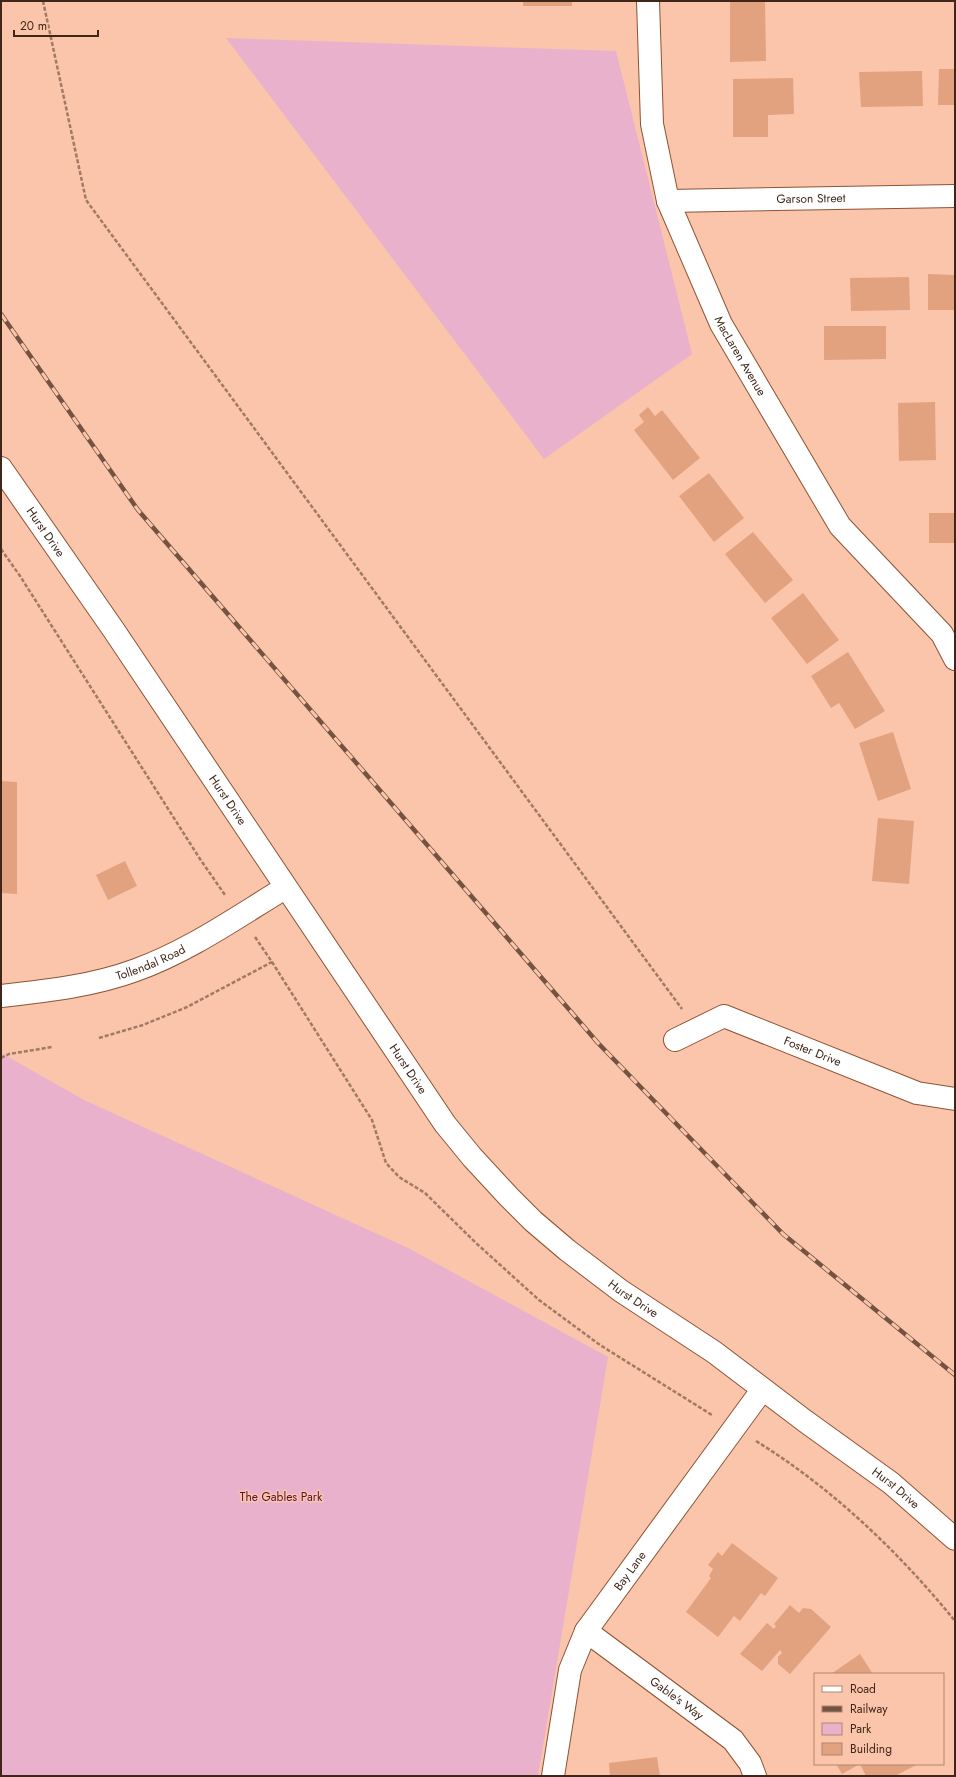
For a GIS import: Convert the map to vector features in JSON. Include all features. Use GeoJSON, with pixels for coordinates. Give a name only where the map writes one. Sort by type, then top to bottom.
{"type":"FeatureCollection","features":[{"type":"Feature","properties":{"kind":"street","name":"MacLaren Avenue"},"geometry":{"type":"LineString","coordinates":[[648,1],[652,124],[668,201],[721,324],[840,526],[949,628],[955,659]]}},
{"type":"Feature","properties":{"kind":"street","name":"Garson Street"},"geometry":{"type":"LineString","coordinates":[[668,201],[955,196]]}},
{"type":"Feature","properties":{"kind":"street","name":"Hurst Drive"},"geometry":{"type":"LineString","coordinates":[[1,468],[112,629],[445,1124],[472,1157],[533,1221],[567,1250],[621,1291],[714,1352],[762,1390],[891,1483],[955,1539]]}},
{"type":"Feature","properties":{"kind":"street","name":"Tollendal Road"},"geometry":{"type":"LineString","coordinates":[[1,996],[70,988],[104,980],[136,970],[198,940],[285,888]]}},
{"type":"Feature","properties":{"kind":"street","name":"Foster Drive"},"geometry":{"type":"LineString","coordinates":[[675,1040],[724,1016],[917,1093],[955,1099]]}},
{"type":"Feature","properties":{"kind":"street","name":"Bay Lane"},"geometry":{"type":"LineString","coordinates":[[553,1776],[570,1670],[586,1630],[762,1390]]}},
{"type":"Feature","properties":{"kind":"street","name":"Gable's Way"},"geometry":{"type":"LineString","coordinates":[[586,1630],[733,1740],[750,1763],[755,1776]]}},
{"type":"Feature","properties":{"kind":"path"},"geometry":{"type":"LineString","coordinates":[[43,1],[86,200],[696,1029]]}},
{"type":"Feature","properties":{"kind":"path"},"geometry":{"type":"LineString","coordinates":[[99,1038],[143,1025],[187,1007],[272,962]]}},
{"type":"Feature","properties":{"kind":"path"},"geometry":{"type":"LineString","coordinates":[[1,1058],[9,1054],[52,1047]]}},
{"type":"Feature","properties":{"kind":"green space"},"geometry":{"type":"Polygon","coordinates":[[[226,38],[616,51],[692,354],[544,459],[226,38]]]}},
{"type":"Feature","properties":{"kind":"green space","name":"The Gables Park"},"geometry":{"type":"Polygon","coordinates":[[[1,1053],[84,1100],[408,1248],[608,1357],[538,1776],[1,1776],[1,1053]]]}},
{"type":"Feature","properties":{"kind":"building"},"geometry":{"type":"Polygon","coordinates":[[[523,1],[572,1],[572,6],[523,6],[523,1]]]}},
{"type":"Feature","properties":{"kind":"building"},"geometry":{"type":"Polygon","coordinates":[[[730,1],[765,1],[766,61],[730,62],[730,1]]]}},
{"type":"Feature","properties":{"kind":"building"},"geometry":{"type":"Polygon","coordinates":[[[939,69],[955,69],[955,105],[938,105],[939,69]]]}},
{"type":"Feature","properties":{"kind":"building"},"geometry":{"type":"Polygon","coordinates":[[[922,71],[923,106],[861,107],[859,72],[922,71]]]}},
{"type":"Feature","properties":{"kind":"building"},"geometry":{"type":"Polygon","coordinates":[[[793,78],[794,114],[768,115],[768,137],[733,137],[733,79],[793,78]]]}},
{"type":"Feature","properties":{"kind":"building"},"geometry":{"type":"Polygon","coordinates":[[[928,274],[955,275],[955,310],[928,310],[928,274]]]}},
{"type":"Feature","properties":{"kind":"building"},"geometry":{"type":"Polygon","coordinates":[[[909,277],[910,310],[851,311],[850,278],[909,277]]]}},
{"type":"Feature","properties":{"kind":"building"},"geometry":{"type":"Polygon","coordinates":[[[824,326],[886,326],[886,359],[824,360],[824,326]]]}},
{"type":"Feature","properties":{"kind":"building"},"geometry":{"type":"Polygon","coordinates":[[[935,402],[936,460],[899,461],[898,403],[935,402]]]}},
{"type":"Feature","properties":{"kind":"building"},"geometry":{"type":"Polygon","coordinates":[[[648,407],[655,416],[662,410],[700,458],[673,480],[634,430],[644,422],[639,415],[648,407]]]}},
{"type":"Feature","properties":{"kind":"building"},"geometry":{"type":"Polygon","coordinates":[[[709,473],[744,518],[714,542],[679,496],[709,473]]]}},
{"type":"Feature","properties":{"kind":"building"},"geometry":{"type":"Polygon","coordinates":[[[929,513],[955,513],[955,543],[929,543],[929,513]]]}},
{"type":"Feature","properties":{"kind":"building"},"geometry":{"type":"Polygon","coordinates":[[[753,532],[793,580],[765,603],[725,554],[753,532]]]}},
{"type":"Feature","properties":{"kind":"building"},"geometry":{"type":"Polygon","coordinates":[[[803,593],[839,640],[807,664],[771,618],[803,593]]]}},
{"type":"Feature","properties":{"kind":"building"},"geometry":{"type":"Polygon","coordinates":[[[848,652],[885,711],[855,729],[839,703],[831,708],[811,676],[848,652]]]}},
{"type":"Feature","properties":{"kind":"building"},"geometry":{"type":"Polygon","coordinates":[[[893,732],[911,789],[878,801],[859,743],[893,732]]]}},
{"type":"Feature","properties":{"kind":"building"},"geometry":{"type":"Polygon","coordinates":[[[1,781],[17,782],[17,894],[1,893],[1,781]]]}},
{"type":"Feature","properties":{"kind":"building"},"geometry":{"type":"Polygon","coordinates":[[[878,818],[914,821],[909,884],[872,881],[878,818]]]}},
{"type":"Feature","properties":{"kind":"building"},"geometry":{"type":"Polygon","coordinates":[[[125,861],[137,886],[108,900],[96,875],[125,861]]]}},
{"type":"Feature","properties":{"kind":"building"},"geometry":{"type":"Polygon","coordinates":[[[732,1543],[778,1578],[765,1596],[761,1593],[740,1621],[734,1616],[718,1637],[686,1612],[711,1578],[709,1576],[713,1569],[708,1565],[718,1552],[722,1556],[732,1543]]]}},
{"type":"Feature","properties":{"kind":"building"},"geometry":{"type":"Polygon","coordinates":[[[790,1605],[799,1613],[803,1608],[811,1609],[831,1627],[790,1674],[778,1664],[778,1657],[782,1653],[780,1650],[762,1671],[740,1654],[767,1623],[774,1629],[776,1626],[774,1624],[790,1605]]]}},
{"type":"Feature","properties":{"kind":"building"},"geometry":{"type":"Polygon","coordinates":[[[860,1654],[872,1673],[832,1673],[860,1654]]]}},
{"type":"Feature","properties":{"kind":"building"},"geometry":{"type":"Polygon","coordinates":[[[657,1757],[660,1776],[610,1776],[609,1763],[657,1757]]]}},
{"type":"Feature","properties":{"kind":"building"},"geometry":{"type":"Polygon","coordinates":[[[837,1765],[858,1765],[842,1774],[837,1765]]]}},
{"type":"Feature","properties":{"kind":"building"},"geometry":{"type":"Polygon","coordinates":[[[860,1765],[916,1765],[895,1776],[866,1776],[860,1765]]]}},
{"type":"Feature","properties":{"kind":"railway"},"geometry":{"type":"LineString","coordinates":[[1,314],[138,510],[598,1043],[783,1234],[955,1375]]}}]}
